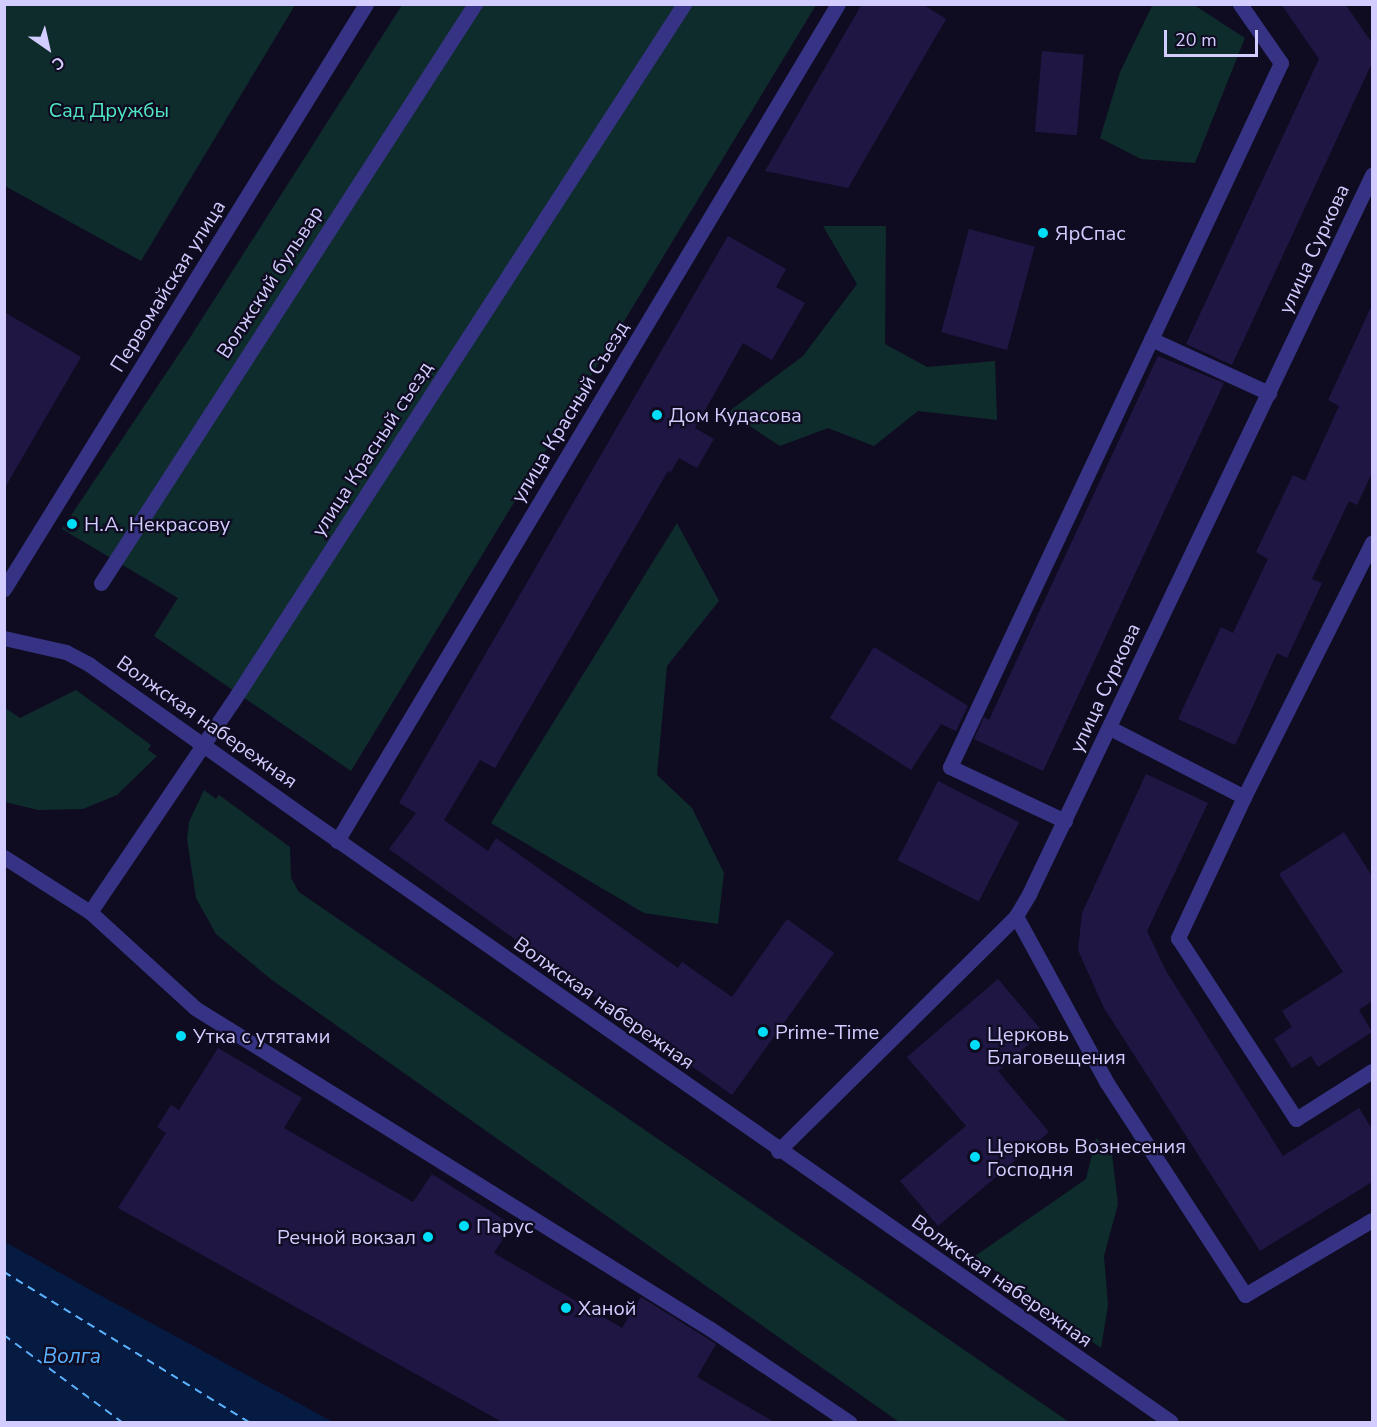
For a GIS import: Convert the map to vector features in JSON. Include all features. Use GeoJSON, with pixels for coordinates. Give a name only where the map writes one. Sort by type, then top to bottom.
{"type":"FeatureCollection","features":[{"type":"Feature","properties":{"kind":"street","name":"Первомайская улица"},"geometry":{"type":"LineString","coordinates":[[4,589],[366,4]]}},
{"type":"Feature","properties":{"kind":"street","name":"Волжский бульвар"},"geometry":{"type":"LineString","coordinates":[[101,583],[475,4]]}},
{"type":"Feature","properties":{"kind":"street","name":"улица Красный съезд"},"geometry":{"type":"LineString","coordinates":[[90,912],[231,704],[684,4]]}},
{"type":"Feature","properties":{"kind":"street","name":"улица Красный Съезд"},"geometry":{"type":"LineString","coordinates":[[337,841],[838,4]]}},
{"type":"Feature","properties":{"kind":"street"},"geometry":{"type":"LineString","coordinates":[[1065,821],[950,767],[1281,63],[1240,4]]}},
{"type":"Feature","properties":{"kind":"street","name":"улица Суркова"},"geometry":{"type":"LineString","coordinates":[[778,1150],[1016,916],[1110,728],[1372,175]]}},
{"type":"Feature","properties":{"kind":"street"},"geometry":{"type":"LineString","coordinates":[[1151,339],[1269,393]]}},
{"type":"Feature","properties":{"kind":"street"},"geometry":{"type":"LineString","coordinates":[[1372,542],[1244,797],[1178,938],[1296,1119],[1372,1071]]}},
{"type":"Feature","properties":{"kind":"street","name":"Волжская набережная"},"geometry":{"type":"LineString","coordinates":[[4,638],[66,652],[90,665],[778,1150],[1171,1422]]}},
{"type":"Feature","properties":{"kind":"street"},"geometry":{"type":"LineString","coordinates":[[1110,728],[1244,797]]}},
{"type":"Feature","properties":{"kind":"street"},"geometry":{"type":"LineString","coordinates":[[4,857],[90,912],[195,1008],[709,1328],[849,1422]]}},
{"type":"Feature","properties":{"kind":"street"},"geometry":{"type":"LineString","coordinates":[[1016,916],[1107,1083],[1245,1295],[1372,1220]]}},
{"type":"Feature","properties":{"kind":"green space"},"geometry":{"type":"Polygon","coordinates":[[[1153,4],[1194,5],[1245,38],[1195,163],[1141,159],[1100,138],[1120,72],[1153,4]]]}},
{"type":"Feature","properties":{"kind":"green space","name":"Сад Дружбы"},"geometry":{"type":"Polygon","coordinates":[[[4,5],[295,5],[141,261],[5,186],[4,5]]]}},
{"type":"Feature","properties":{"kind":"green space"},"geometry":{"type":"Polygon","coordinates":[[[402,5],[816,5],[351,771],[154,636],[178,598],[62,529],[191,336],[402,5]]]}},
{"type":"Feature","properties":{"kind":"green space"},"geometry":{"type":"Polygon","coordinates":[[[823,226],[886,226],[885,344],[927,367],[995,361],[997,420],[918,411],[874,446],[828,428],[780,446],[728,412],[803,356],[857,284],[823,226]]]}},
{"type":"Feature","properties":{"kind":"green space"},"geometry":{"type":"Polygon","coordinates":[[[677,523],[719,601],[667,666],[657,775],[692,808],[724,873],[718,924],[644,913],[491,823],[677,523]]]}},
{"type":"Feature","properties":{"kind":"green space"},"geometry":{"type":"Polygon","coordinates":[[[76,690],[151,745],[148,750],[157,756],[117,795],[83,809],[38,810],[5,802],[5,708],[20,718],[76,690]]]}},
{"type":"Feature","properties":{"kind":"green space"},"geometry":{"type":"Polygon","coordinates":[[[204,790],[216,799],[219,795],[290,847],[291,878],[299,892],[1069,1422],[899,1422],[272,980],[216,934],[196,898],[187,839],[189,822],[204,790]]]}},
{"type":"Feature","properties":{"kind":"green space"},"geometry":{"type":"Polygon","coordinates":[[[1096,1138],[1112,1154],[1118,1204],[1104,1256],[1108,1305],[1101,1348],[975,1256],[1086,1179],[1096,1138]]]}},
{"type":"Feature","properties":{"kind":"water","name":"Волга"},"geometry":{"type":"Polygon","coordinates":[[[5,1242],[96,1293],[333,1422],[5,1422],[5,1242]]]}},
{"type":"Feature","properties":{"kind":"building"},"geometry":{"type":"Polygon","coordinates":[[[862,4],[922,4],[946,19],[848,188],[765,171],[862,4]]]}},
{"type":"Feature","properties":{"kind":"building"},"geometry":{"type":"Polygon","coordinates":[[[1281,4],[1345,4],[1372,43],[1372,63],[1232,365],[1186,344],[1319,59],[1281,4]]]}},
{"type":"Feature","properties":{"kind":"building"},"geometry":{"type":"Polygon","coordinates":[[[1042,51],[1084,55],[1077,135],[1035,132],[1042,51]]]}},
{"type":"Feature","properties":{"kind":"building"},"geometry":{"type":"Polygon","coordinates":[[[969,229],[1035,247],[1007,350],[941,332],[969,229]]]}},
{"type":"Feature","properties":{"kind":"building"},"geometry":{"type":"Polygon","coordinates":[[[728,236],[786,269],[776,287],[805,303],[772,360],[743,343],[695,428],[714,439],[697,468],[679,458],[670,473],[668,471],[495,768],[480,760],[444,820],[488,851],[496,838],[678,968],[682,962],[732,997],[787,919],[834,953],[732,1095],[389,849],[416,813],[399,803],[728,236]]]}},
{"type":"Feature","properties":{"kind":"building"},"geometry":{"type":"Polygon","coordinates":[[[1372,305],[1372,473],[1357,505],[1349,501],[1312,579],[1322,583],[1287,658],[1277,653],[1235,745],[1178,719],[1221,627],[1233,633],[1268,559],[1256,552],[1293,475],[1305,481],[1339,406],[1328,400],[1372,305]]]}},
{"type":"Feature","properties":{"kind":"building"},"geometry":{"type":"Polygon","coordinates":[[[4,312],[81,357],[4,489],[4,312]]]}},
{"type":"Feature","properties":{"kind":"building"},"geometry":{"type":"Polygon","coordinates":[[[1158,356],[1224,383],[1043,771],[974,739],[984,717],[989,720],[1158,356]]]}},
{"type":"Feature","properties":{"kind":"building"},"geometry":{"type":"Polygon","coordinates":[[[874,647],[968,706],[956,731],[941,724],[911,770],[830,718],[874,647]]]}},
{"type":"Feature","properties":{"kind":"building"},"geometry":{"type":"Polygon","coordinates":[[[1146,774],[1208,803],[1147,931],[1166,971],[1283,1156],[1359,1108],[1372,1129],[1372,1182],[1260,1251],[1104,1008],[1078,950],[1082,913],[1146,774]]]}},
{"type":"Feature","properties":{"kind":"building"},"geometry":{"type":"Polygon","coordinates":[[[938,781],[1019,822],[979,902],[898,860],[938,781]]]}},
{"type":"Feature","properties":{"kind":"building"},"geometry":{"type":"Polygon","coordinates":[[[1344,832],[1372,876],[1372,1001],[1359,1010],[1372,1032],[1318,1067],[1311,1056],[1292,1068],[1274,1039],[1292,1027],[1282,1011],[1343,972],[1279,874],[1344,832]]]}},
{"type":"Feature","properties":{"kind":"building"},"geometry":{"type":"Polygon","coordinates":[[[998,979],[1043,1032],[998,1071],[1049,1132],[938,1226],[900,1181],[966,1126],[907,1057],[998,979]]]}},
{"type":"Feature","properties":{"kind":"building","name":"Речной вокзал"},"geometry":{"type":"Polygon","coordinates":[[[218,1048],[302,1098],[284,1128],[413,1202],[432,1174],[512,1225],[494,1253],[622,1328],[641,1297],[716,1344],[697,1377],[774,1422],[502,1422],[118,1208],[166,1133],[157,1127],[171,1105],[179,1110],[218,1048]]]}},
{"type":"Feature","properties":{"kind":"ferry route"},"geometry":{"type":"LineString","coordinates":[[4,1272],[249,1422]]}},
{"type":"Feature","properties":{"kind":"ferry route"},"geometry":{"type":"LineString","coordinates":[[4,1335],[122,1422]]}},
{"type":"Feature","properties":{"kind":"place","name":"ЯрСпас"},"geometry":{"type":"Point","coordinates":[1043,233]}},
{"type":"Feature","properties":{"kind":"place","name":"Дом Кудасова"},"geometry":{"type":"Point","coordinates":[657,415]}},
{"type":"Feature","properties":{"kind":"place","name":"Н.А. Некрасову"},"geometry":{"type":"Point","coordinates":[72,524]}},
{"type":"Feature","properties":{"kind":"place","name":"Prime-Time"},"geometry":{"type":"Point","coordinates":[763,1032]}},
{"type":"Feature","properties":{"kind":"place","name":"Утка с утятами"},"geometry":{"type":"Point","coordinates":[181,1036]}},
{"type":"Feature","properties":{"kind":"place","name":"Церковь Благовещения"},"geometry":{"type":"Point","coordinates":[975,1045]}},
{"type":"Feature","properties":{"kind":"place","name":"Церковь Вознесения Господня"},"geometry":{"type":"Point","coordinates":[975,1157]}},
{"type":"Feature","properties":{"kind":"place","name":"Парус"},"geometry":{"type":"Point","coordinates":[464,1226]}},
{"type":"Feature","properties":{"kind":"place","name":"Речной вокзал"},"geometry":{"type":"Point","coordinates":[428,1237]}},
{"type":"Feature","properties":{"kind":"place","name":"Ханой"},"geometry":{"type":"Point","coordinates":[566,1308]}}]}
